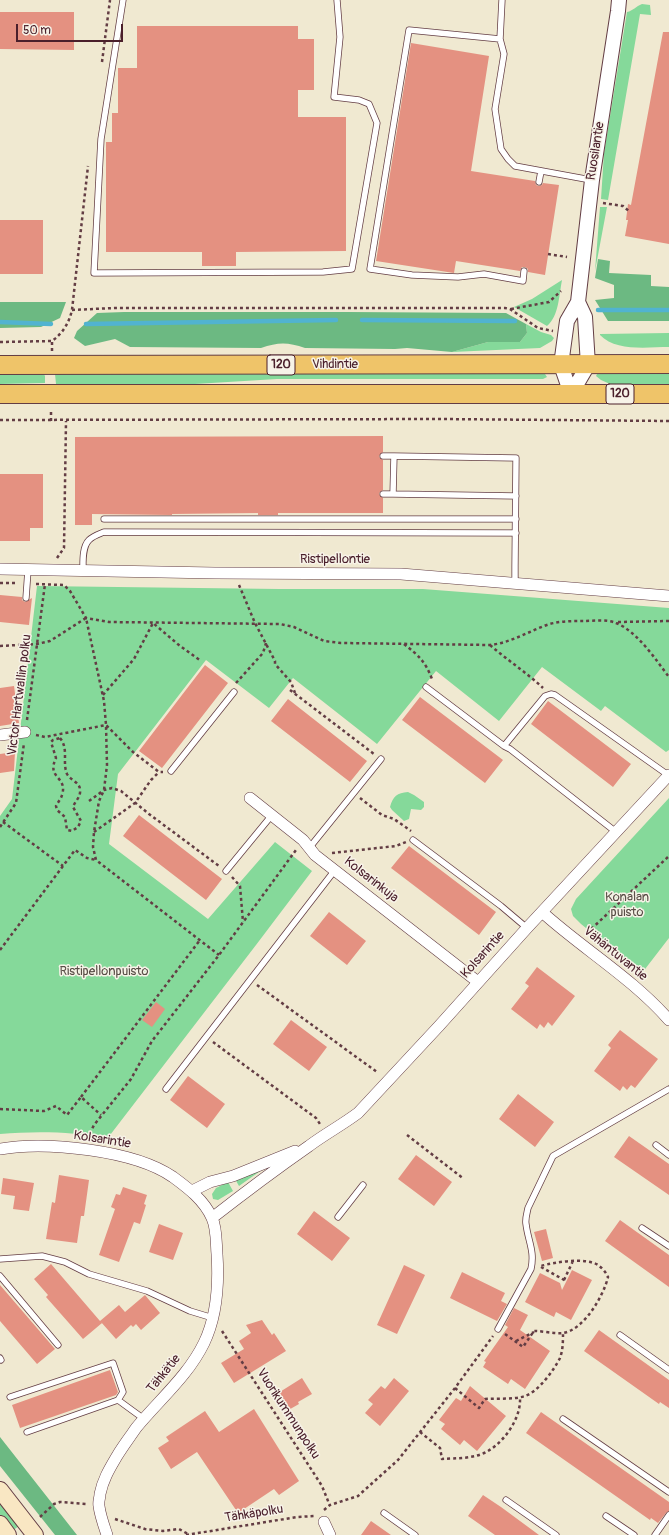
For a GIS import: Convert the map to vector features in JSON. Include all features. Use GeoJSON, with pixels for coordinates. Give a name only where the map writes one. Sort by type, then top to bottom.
{"type":"FeatureCollection","features":[{"type":"Feature","properties":{"kind":"main road","name":"Vihdintie"},"geometry":{"type":"LineString","coordinates":[[0,365],[669,364]]}},
{"type":"Feature","properties":{"kind":"main road","name":"120"},"geometry":{"type":"LineString","coordinates":[[0,394],[669,394]]}},
{"type":"Feature","properties":{"kind":"main road"},"geometry":{"type":"LineString","coordinates":[[0,1490],[35,1535]]}},
{"type":"Feature","properties":{"kind":"main road"},"geometry":{"type":"LineString","coordinates":[[0,1524],[8,1535]]}},
{"type":"Feature","properties":{"kind":"street","name":"Ruosilantie"},"geometry":{"type":"LineString","coordinates":[[571,394],[561,365],[567,321],[578,302],[592,180],[619,0]]}},
{"type":"Feature","properties":{"kind":"street"},"geometry":{"type":"LineString","coordinates":[[571,394],[588,365],[586,317],[578,302]]}},
{"type":"Feature","properties":{"kind":"street","name":"Ristipellontie"},"geometry":{"type":"LineString","coordinates":[[0,569],[56,571],[401,574],[669,596]]}},
{"type":"Feature","properties":{"kind":"street"},"geometry":{"type":"LineString","coordinates":[[0,736],[25,732]]}},
{"type":"Feature","properties":{"kind":"street","name":"Kolsarintie"},"geometry":{"type":"LineString","coordinates":[[0,1149],[17,1146],[84,1149],[146,1163],[166,1173],[192,1191],[212,1218],[310,1145],[358,1113],[526,928],[669,775]]}},
{"type":"Feature","properties":{"kind":"street","name":"Kolsarinkuja"},"geometry":{"type":"LineString","coordinates":[[250,798],[310,847],[335,870],[478,982]]}},
{"type":"Feature","properties":{"kind":"street","name":"Vähäntuvantie"},"geometry":{"type":"LineString","coordinates":[[542,912],[639,990],[669,1020]]}},
{"type":"Feature","properties":{"kind":"street","name":"Kolsarintie"},"geometry":{"type":"LineString","coordinates":[[192,1191],[210,1182],[233,1176],[310,1145]]}},
{"type":"Feature","properties":{"kind":"street","name":"Tähkätie"},"geometry":{"type":"LineString","coordinates":[[107,1535],[98,1505],[102,1485],[109,1469],[136,1428],[182,1377],[204,1344],[212,1321],[216,1298],[218,1263],[215,1228],[212,1218]]}},
{"type":"Feature","properties":{"kind":"street"},"geometry":{"type":"LineString","coordinates":[[324,1522],[330,1535]]}},
{"type":"Feature","properties":{"kind":"lane"},"geometry":{"type":"LineString","coordinates":[[123,0],[101,139],[94,273],[323,272],[352,269],[376,123],[369,104],[359,100],[334,97],[340,37],[337,0]]}},
{"type":"Feature","properties":{"kind":"lane"},"geometry":{"type":"LineString","coordinates":[[502,0],[500,40],[504,54],[495,110],[501,148],[508,159],[516,166],[592,180]]}},
{"type":"Feature","properties":{"kind":"lane"},"geometry":{"type":"LineString","coordinates":[[500,40],[409,30],[370,269],[458,277],[484,274],[523,281],[524,271]]}},
{"type":"Feature","properties":{"kind":"lane"},"geometry":{"type":"LineString","coordinates":[[539,182],[541,171]]}},
{"type":"Feature","properties":{"kind":"lane"},"geometry":{"type":"LineString","coordinates":[[383,456],[516,458],[515,583]]}},
{"type":"Feature","properties":{"kind":"lane"},"geometry":{"type":"LineString","coordinates":[[394,456],[394,494]]}},
{"type":"Feature","properties":{"kind":"lane"},"geometry":{"type":"LineString","coordinates":[[383,494],[516,496]]}},
{"type":"Feature","properties":{"kind":"lane"},"geometry":{"type":"LineString","coordinates":[[104,519],[516,519]]}},
{"type":"Feature","properties":{"kind":"lane"},"geometry":{"type":"LineString","coordinates":[[83,571],[82,559],[85,546],[89,540],[104,532],[516,533]]}},
{"type":"Feature","properties":{"kind":"lane"},"geometry":{"type":"LineString","coordinates":[[26,598],[28,570]]}},
{"type":"Feature","properties":{"kind":"lane"},"geometry":{"type":"LineString","coordinates":[[426,687],[510,749],[616,832]]}},
{"type":"Feature","properties":{"kind":"lane"},"geometry":{"type":"LineString","coordinates":[[171,771],[234,692]]}},
{"type":"Feature","properties":{"kind":"lane"},"geometry":{"type":"LineString","coordinates":[[504,746],[545,696],[549,694],[555,695],[669,775]]}},
{"type":"Feature","properties":{"kind":"lane"},"geometry":{"type":"LineString","coordinates":[[310,847],[381,759]]}},
{"type":"Feature","properties":{"kind":"lane"},"geometry":{"type":"LineString","coordinates":[[226,871],[272,815]]}},
{"type":"Feature","properties":{"kind":"lane"},"geometry":{"type":"LineString","coordinates":[[413,840],[501,906],[526,928]]}},
{"type":"Feature","properties":{"kind":"lane"},"geometry":{"type":"LineString","coordinates":[[166,1089],[335,870]]}},
{"type":"Feature","properties":{"kind":"lane"},"geometry":{"type":"LineString","coordinates":[[498,1329],[531,1269],[534,1258],[525,1223],[526,1216],[528,1208],[553,1156],[669,1089]]}},
{"type":"Feature","properties":{"kind":"lane"},"geometry":{"type":"LineString","coordinates":[[656,1145],[669,1155]]}},
{"type":"Feature","properties":{"kind":"lane"},"geometry":{"type":"LineString","coordinates":[[338,1217],[363,1185]]}},
{"type":"Feature","properties":{"kind":"lane"},"geometry":{"type":"LineString","coordinates":[[642,1228],[669,1246]]}},
{"type":"Feature","properties":{"kind":"lane"},"geometry":{"type":"LineString","coordinates":[[0,1259],[42,1256],[65,1262],[89,1274],[147,1291],[212,1321]]}},
{"type":"Feature","properties":{"kind":"lane"},"geometry":{"type":"LineString","coordinates":[[0,1276],[58,1345]]}},
{"type":"Feature","properties":{"kind":"lane"},"geometry":{"type":"LineString","coordinates":[[620,1335],[669,1370]]}},
{"type":"Feature","properties":{"kind":"lane"},"geometry":{"type":"LineString","coordinates":[[10,1397],[113,1363],[123,1392],[118,1400],[27,1432]]}},
{"type":"Feature","properties":{"kind":"lane"},"geometry":{"type":"LineString","coordinates":[[118,1400],[144,1419]]}},
{"type":"Feature","properties":{"kind":"lane"},"geometry":{"type":"LineString","coordinates":[[563,1420],[669,1492]]}},
{"type":"Feature","properties":{"kind":"lane"},"geometry":{"type":"LineString","coordinates":[[506,1500],[556,1535]]}},
{"type":"Feature","properties":{"kind":"lane"},"geometry":{"type":"LineString","coordinates":[[384,1513],[415,1535]]}},
{"type":"Feature","properties":{"kind":"lane"},"geometry":{"type":"LineString","coordinates":[[606,1516],[634,1535]]}},
{"type":"Feature","properties":{"kind":"lane"},"geometry":{"type":"LineString","coordinates":[[655,1535],[669,1516]]}},
{"type":"Feature","properties":{"kind":"path"},"geometry":{"type":"LineString","coordinates":[[600,203],[623,206],[630,212]]}},
{"type":"Feature","properties":{"kind":"path"},"geometry":{"type":"LineString","coordinates":[[548,254],[566,257]]}},
{"type":"Feature","properties":{"kind":"path"},"geometry":{"type":"LineString","coordinates":[[0,342],[52,341],[64,330],[72,310],[122,308],[474,307],[510,309],[549,302],[562,291]]}},
{"type":"Feature","properties":{"kind":"path"},"geometry":{"type":"LineString","coordinates":[[510,309],[538,328],[553,331]]}},
{"type":"Feature","properties":{"kind":"path"},"geometry":{"type":"LineString","coordinates":[[0,420],[439,419],[669,421]]}},
{"type":"Feature","properties":{"kind":"path"},"geometry":{"type":"LineString","coordinates":[[66,420],[64,548],[56,559],[55,584],[64,585],[70,591],[86,618],[102,695],[106,725],[107,765],[104,790],[98,801],[94,832],[93,848],[96,860]]}},
{"type":"Feature","properties":{"kind":"path"},"geometry":{"type":"LineString","coordinates":[[233,573],[255,623],[275,661],[275,664],[291,682],[295,693]]}},
{"type":"Feature","properties":{"kind":"path","name":"Victor Hartwallin polku"},"geometry":{"type":"LineString","coordinates":[[0,827],[17,800],[45,584],[55,584]]}},
{"type":"Feature","properties":{"kind":"path"},"geometry":{"type":"LineString","coordinates":[[0,646],[37,644],[50,641],[86,618],[109,622],[280,624],[294,627],[324,641],[341,643],[490,645],[503,643],[546,625],[568,621],[669,621]]}},
{"type":"Feature","properties":{"kind":"path"},"geometry":{"type":"LineString","coordinates":[[616,622],[629,630],[643,644],[669,677]]}},
{"type":"Feature","properties":{"kind":"path"},"geometry":{"type":"LineString","coordinates":[[153,623],[180,646],[201,661]]}},
{"type":"Feature","properties":{"kind":"path"},"geometry":{"type":"LineString","coordinates":[[102,695],[134,659],[153,623]]}},
{"type":"Feature","properties":{"kind":"path"},"geometry":{"type":"LineString","coordinates":[[234,692],[236,682],[263,653],[266,642]]}},
{"type":"Feature","properties":{"kind":"path"},"geometry":{"type":"LineString","coordinates":[[404,644],[420,657],[426,665],[432,680],[432,692]]}},
{"type":"Feature","properties":{"kind":"path"},"geometry":{"type":"LineString","coordinates":[[490,645],[507,660],[525,672],[549,694]]}},
{"type":"Feature","properties":{"kind":"path"},"geometry":{"type":"LineString","coordinates":[[290,690],[381,759]]}},
{"type":"Feature","properties":{"kind":"path"},"geometry":{"type":"LineString","coordinates":[[25,732],[45,737],[106,725]]}},
{"type":"Feature","properties":{"kind":"path"},"geometry":{"type":"LineString","coordinates":[[106,725],[133,752],[159,772]]}},
{"type":"Feature","properties":{"kind":"path"},"geometry":{"type":"LineString","coordinates":[[55,735],[56,739]]}},
{"type":"Feature","properties":{"kind":"path"},"geometry":{"type":"LineString","coordinates":[[56,739],[62,739],[66,754],[65,765],[67,774],[80,788],[80,794],[73,807],[81,820],[78,827],[72,831],[67,830],[65,817],[57,810],[56,806],[62,796],[62,782],[53,772],[52,765],[56,758],[51,742],[56,739]]}},
{"type":"Feature","properties":{"kind":"path"},"geometry":{"type":"LineString","coordinates":[[94,832],[135,803],[151,780],[159,772],[171,771]]}},
{"type":"Feature","properties":{"kind":"path"},"geometry":{"type":"LineString","coordinates":[[89,801],[104,790],[112,788],[121,791],[226,871],[240,886],[242,922]]}},
{"type":"Feature","properties":{"kind":"path"},"geometry":{"type":"LineString","coordinates":[[84,1149],[94,1125],[131,1079],[152,1041],[219,955],[242,922],[310,847],[396,846],[413,840],[411,832],[394,819],[382,815],[353,793]]}},
{"type":"Feature","properties":{"kind":"path"},"geometry":{"type":"LineString","coordinates":[[3,822],[63,866]]}},
{"type":"Feature","properties":{"kind":"path"},"geometry":{"type":"LineString","coordinates":[[0,950],[75,850],[87,858],[96,860],[219,955]]}},
{"type":"Feature","properties":{"kind":"path"},"geometry":{"type":"LineString","coordinates":[[579,942],[669,856]]}},
{"type":"Feature","properties":{"kind":"path"},"geometry":{"type":"LineString","coordinates":[[0,1109],[44,1111],[56,1106],[67,1115],[200,940]]}},
{"type":"Feature","properties":{"kind":"path"},"geometry":{"type":"LineString","coordinates":[[250,980],[377,1072]]}},
{"type":"Feature","properties":{"kind":"path"},"geometry":{"type":"LineString","coordinates":[[206,1037],[316,1118],[320,1124]]}},
{"type":"Feature","properties":{"kind":"path"},"geometry":{"type":"LineString","coordinates":[[81,1097],[101,1115]]}},
{"type":"Feature","properties":{"kind":"path"},"geometry":{"type":"LineString","coordinates":[[407,1135],[464,1179]]}},
{"type":"Feature","properties":{"kind":"path"},"geometry":{"type":"LineString","coordinates":[[541,1266],[565,1281],[573,1261]]}},
{"type":"Feature","properties":{"kind":"path"},"geometry":{"type":"LineString","coordinates":[[516,1341],[534,1332],[563,1333],[575,1328],[584,1321],[606,1285],[608,1277],[597,1264],[586,1261],[550,1263],[531,1269]]}},
{"type":"Feature","properties":{"kind":"path","name":"Vuorikummunpolku"},"geometry":{"type":"LineString","coordinates":[[212,1321],[223,1332],[322,1486],[330,1506]]}},
{"type":"Feature","properties":{"kind":"path"},"geometry":{"type":"LineString","coordinates":[[324,1522],[330,1506],[358,1496],[398,1460],[455,1388],[498,1329],[524,1348],[534,1332]]}},
{"type":"Feature","properties":{"kind":"path"},"geometry":{"type":"LineString","coordinates":[[455,1388],[480,1409],[485,1399],[520,1398],[533,1393],[545,1380],[560,1357],[563,1344],[563,1333]]}},
{"type":"Feature","properties":{"kind":"path"},"geometry":{"type":"LineString","coordinates":[[420,1432],[440,1448],[442,1459],[472,1457],[487,1451],[502,1438],[514,1424],[520,1407],[520,1398]]}},
{"type":"Feature","properties":{"kind":"path"},"geometry":{"type":"LineString","coordinates":[[39,1517],[54,1504],[60,1502],[98,1505],[112,1518],[145,1529],[163,1531],[178,1529],[187,1535]]}},
{"type":"Feature","properties":{"kind":"path","name":"Tähkäpolku"},"geometry":{"type":"LineString","coordinates":[[187,1535],[306,1516],[315,1516],[324,1522]]}},
{"type":"Feature","properties":{"kind":"green space"},"geometry":{"type":"Polygon","coordinates":[[[642,4],[650,5],[651,15],[640,14],[608,200],[601,199],[604,153],[627,12],[642,4]]]}},
{"type":"Feature","properties":{"kind":"green space"},"geometry":{"type":"Polygon","coordinates":[[[600,207],[607,207],[595,271],[600,207]]]}},
{"type":"Feature","properties":{"kind":"green space"},"geometry":{"type":"Polygon","coordinates":[[[598,259],[610,261],[609,273],[651,275],[651,286],[669,287],[669,321],[608,321],[595,300],[614,298],[614,285],[595,278],[598,259]]]}},
{"type":"Feature","properties":{"kind":"green space"},"geometry":{"type":"Polygon","coordinates":[[[562,280],[556,311],[551,322],[547,326],[514,307],[532,299],[562,280]]]}},
{"type":"Feature","properties":{"kind":"green space"},"geometry":{"type":"Polygon","coordinates":[[[0,302],[66,302],[60,318],[41,327],[0,328],[0,302]]]}},
{"type":"Feature","properties":{"kind":"green space"},"geometry":{"type":"Polygon","coordinates":[[[97,313],[506,313],[526,324],[527,333],[520,342],[488,342],[452,352],[407,348],[305,348],[283,344],[261,348],[130,347],[115,339],[85,346],[74,338],[77,331],[97,313]]]}},
{"type":"Feature","properties":{"kind":"green space"},"geometry":{"type":"Polygon","coordinates":[[[526,324],[541,332],[551,335],[554,338],[552,341],[540,348],[452,352],[488,342],[520,342],[527,333],[526,324]]]}},
{"type":"Feature","properties":{"kind":"green space"},"geometry":{"type":"Polygon","coordinates":[[[669,333],[669,347],[652,348],[615,344],[600,335],[600,334],[669,333]]]}},
{"type":"Feature","properties":{"kind":"green space"},"geometry":{"type":"Polygon","coordinates":[[[0,374],[44,374],[45,383],[0,384],[0,374]]]}},
{"type":"Feature","properties":{"kind":"green space"},"geometry":{"type":"Polygon","coordinates":[[[55,374],[545,374],[547,377],[543,379],[277,379],[195,384],[56,384],[55,374]]]}},
{"type":"Feature","properties":{"kind":"green space"},"geometry":{"type":"Polygon","coordinates":[[[597,374],[669,374],[669,384],[610,384],[601,380],[596,376],[597,374]]]}},
{"type":"Feature","properties":{"kind":"green space","name":"Ristipellonpuisto"},"geometry":{"type":"Polygon","coordinates":[[[37,586],[423,589],[669,608],[669,750],[666,752],[605,706],[601,711],[542,667],[499,721],[436,671],[377,744],[293,678],[269,708],[206,660],[118,774],[109,844],[208,919],[275,842],[312,871],[107,1139],[80,1134],[54,1132],[0,1134],[0,816],[12,799],[37,586]]]}},
{"type":"Feature","properties":{"kind":"green space"},"geometry":{"type":"Polygon","coordinates":[[[408,792],[424,802],[424,807],[421,810],[411,809],[409,819],[404,821],[390,807],[396,796],[401,793],[408,792]]]}},
{"type":"Feature","properties":{"kind":"green space","name":"Konalan puisto"},"geometry":{"type":"Polygon","coordinates":[[[669,798],[669,938],[642,973],[581,924],[573,916],[571,909],[576,899],[669,798]]]}},
{"type":"Feature","properties":{"kind":"green space"},"geometry":{"type":"Polygon","coordinates":[[[266,1167],[239,1186],[235,1179],[266,1167]]]}},
{"type":"Feature","properties":{"kind":"green space"},"geometry":{"type":"Polygon","coordinates":[[[228,1182],[233,1191],[218,1200],[213,1199],[212,1194],[216,1188],[228,1182]]]}},
{"type":"Feature","properties":{"kind":"green space"},"geometry":{"type":"Polygon","coordinates":[[[0,1437],[77,1535],[55,1535],[0,1466],[0,1437]]]}},
{"type":"Feature","properties":{"kind":"green space"},"geometry":{"type":"Polygon","coordinates":[[[0,1501],[20,1525],[11,1532],[0,1518],[0,1501]]]}},
{"type":"Feature","properties":{"kind":"building"},"geometry":{"type":"Polygon","coordinates":[[[0,12],[74,12],[74,50],[0,49],[0,12]]]}},
{"type":"Feature","properties":{"kind":"building"},"geometry":{"type":"Polygon","coordinates":[[[137,26],[298,26],[298,39],[314,39],[314,90],[298,90],[298,117],[346,117],[346,251],[236,252],[236,266],[202,266],[202,252],[106,252],[106,142],[112,142],[112,113],[118,113],[118,68],[137,68],[137,26]]]}},
{"type":"Feature","properties":{"kind":"building"},"geometry":{"type":"Polygon","coordinates":[[[663,32],[669,32],[669,244],[625,236],[628,220],[626,220],[628,204],[631,205],[663,32]]]}},
{"type":"Feature","properties":{"kind":"building"},"geometry":{"type":"Polygon","coordinates":[[[411,43],[489,56],[471,171],[535,181],[536,185],[539,186],[543,183],[559,185],[545,275],[528,272],[528,269],[525,267],[522,267],[520,271],[456,261],[454,273],[376,261],[411,43]]]}},
{"type":"Feature","properties":{"kind":"building"},"geometry":{"type":"Polygon","coordinates":[[[0,220],[43,220],[43,274],[0,274],[0,220]]]}},
{"type":"Feature","properties":{"kind":"building"},"geometry":{"type":"Polygon","coordinates":[[[383,436],[383,452],[379,456],[383,460],[383,490],[379,494],[383,498],[383,513],[278,513],[278,515],[258,515],[258,513],[172,515],[92,514],[92,525],[75,525],[75,437],[383,436]]]}},
{"type":"Feature","properties":{"kind":"building"},"geometry":{"type":"Polygon","coordinates":[[[0,474],[43,474],[43,528],[30,528],[30,541],[0,541],[0,474]]]}},
{"type":"Feature","properties":{"kind":"building"},"geometry":{"type":"Polygon","coordinates":[[[0,595],[22,597],[22,600],[25,602],[32,598],[29,625],[0,622],[0,595]]]}},
{"type":"Feature","properties":{"kind":"building"},"geometry":{"type":"Polygon","coordinates":[[[205,665],[228,683],[162,768],[139,751],[205,665]]]}},
{"type":"Feature","properties":{"kind":"building"},"geometry":{"type":"Polygon","coordinates":[[[14,686],[19,723],[0,726],[0,688],[14,686]]]}},
{"type":"Feature","properties":{"kind":"building"},"geometry":{"type":"Polygon","coordinates":[[[420,697],[503,760],[485,783],[402,720],[420,697]]]}},
{"type":"Feature","properties":{"kind":"building"},"geometry":{"type":"Polygon","coordinates":[[[288,699],[367,761],[350,782],[271,721],[288,699]]]}},
{"type":"Feature","properties":{"kind":"building"},"geometry":{"type":"Polygon","coordinates":[[[548,701],[631,764],[613,787],[531,724],[548,701]]]}},
{"type":"Feature","properties":{"kind":"building"},"geometry":{"type":"Polygon","coordinates":[[[15,752],[14,771],[0,773],[0,754],[15,752]]]}},
{"type":"Feature","properties":{"kind":"building"},"geometry":{"type":"Polygon","coordinates":[[[139,815],[222,879],[206,900],[123,836],[139,815]]]}},
{"type":"Feature","properties":{"kind":"building"},"geometry":{"type":"Polygon","coordinates":[[[409,846],[496,912],[479,935],[391,868],[409,846]]]}},
{"type":"Feature","properties":{"kind":"building"},"geometry":{"type":"Polygon","coordinates":[[[329,912],[366,941],[347,965],[310,936],[329,912]]]}},
{"type":"Feature","properties":{"kind":"building"},"geometry":{"type":"Polygon","coordinates":[[[537,967],[575,996],[552,1026],[548,1022],[544,1028],[540,1024],[537,1029],[511,1009],[529,986],[525,983],[537,967]]]}},
{"type":"Feature","properties":{"kind":"building"},"geometry":{"type":"Polygon","coordinates":[[[156,1002],[165,1009],[152,1027],[142,1020],[156,1002]]]}},
{"type":"Feature","properties":{"kind":"building"},"geometry":{"type":"Polygon","coordinates":[[[291,1020],[327,1047],[309,1071],[273,1044],[291,1020]]]}},
{"type":"Feature","properties":{"kind":"building"},"geometry":{"type":"Polygon","coordinates":[[[620,1030],[658,1059],[635,1088],[631,1085],[627,1090],[623,1086],[620,1091],[594,1071],[611,1048],[608,1045],[620,1030]]]}},
{"type":"Feature","properties":{"kind":"building"},"geometry":{"type":"Polygon","coordinates":[[[188,1076],[225,1104],[207,1128],[170,1100],[188,1076]]]}},
{"type":"Feature","properties":{"kind":"building"},"geometry":{"type":"Polygon","coordinates":[[[518,1094],[554,1122],[535,1147],[499,1119],[518,1094]]]}},
{"type":"Feature","properties":{"kind":"building"},"geometry":{"type":"Polygon","coordinates":[[[629,1136],[669,1164],[669,1195],[614,1157],[629,1136]]]}},
{"type":"Feature","properties":{"kind":"building"},"geometry":{"type":"Polygon","coordinates":[[[416,1155],[452,1182],[434,1206],[398,1179],[416,1155]]]}},
{"type":"Feature","properties":{"kind":"building"},"geometry":{"type":"Polygon","coordinates":[[[59,1175],[89,1180],[84,1216],[81,1216],[77,1243],[46,1239],[52,1202],[55,1203],[59,1175]]]}},
{"type":"Feature","properties":{"kind":"building"},"geometry":{"type":"Polygon","coordinates":[[[3,1178],[34,1183],[29,1211],[13,1209],[15,1196],[1,1194],[3,1178]]]}},
{"type":"Feature","properties":{"kind":"building"},"geometry":{"type":"Polygon","coordinates":[[[123,1187],[147,1195],[144,1204],[146,1205],[140,1224],[134,1222],[119,1262],[99,1255],[115,1209],[111,1207],[116,1194],[120,1195],[123,1187]]]}},
{"type":"Feature","properties":{"kind":"building"},"geometry":{"type":"Polygon","coordinates":[[[314,1211],[350,1238],[332,1261],[297,1234],[314,1211]]]}},
{"type":"Feature","properties":{"kind":"building"},"geometry":{"type":"Polygon","coordinates":[[[620,1220],[669,1255],[669,1287],[605,1241],[620,1220]]]}},
{"type":"Feature","properties":{"kind":"building"},"geometry":{"type":"Polygon","coordinates":[[[159,1224],[183,1233],[173,1260],[149,1252],[159,1224]]]}},
{"type":"Feature","properties":{"kind":"building"},"geometry":{"type":"Polygon","coordinates":[[[546,1229],[553,1258],[542,1261],[534,1232],[546,1229]]]}},
{"type":"Feature","properties":{"kind":"building"},"geometry":{"type":"Polygon","coordinates":[[[51,1264],[100,1321],[119,1305],[125,1312],[145,1295],[160,1313],[141,1330],[136,1324],[133,1327],[131,1325],[116,1339],[102,1323],[83,1339],[46,1297],[48,1295],[34,1279],[51,1264]]]}},
{"type":"Feature","properties":{"kind":"building"},"geometry":{"type":"Polygon","coordinates":[[[404,1265],[425,1275],[397,1334],[377,1325],[404,1265]]]}},
{"type":"Feature","properties":{"kind":"building"},"geometry":{"type":"Polygon","coordinates":[[[572,1270],[592,1280],[571,1320],[556,1312],[554,1317],[525,1302],[540,1273],[560,1283],[562,1290],[572,1270]]]}},
{"type":"Feature","properties":{"kind":"building"},"geometry":{"type":"Polygon","coordinates":[[[462,1272],[505,1293],[501,1301],[507,1304],[497,1321],[450,1298],[462,1272]]]}},
{"type":"Feature","properties":{"kind":"building"},"geometry":{"type":"Polygon","coordinates":[[[0,1285],[55,1349],[37,1364],[0,1321],[0,1285]]]}},
{"type":"Feature","properties":{"kind":"building"},"geometry":{"type":"Polygon","coordinates":[[[514,1308],[528,1315],[520,1330],[550,1351],[525,1389],[511,1379],[508,1384],[483,1367],[486,1362],[484,1361],[508,1327],[505,1325],[514,1308]]]}},
{"type":"Feature","properties":{"kind":"building"},"geometry":{"type":"Polygon","coordinates":[[[262,1320],[272,1335],[274,1333],[286,1351],[234,1383],[221,1363],[244,1349],[239,1341],[251,1333],[246,1325],[262,1320]]]}},
{"type":"Feature","properties":{"kind":"building"},"geometry":{"type":"Polygon","coordinates":[[[599,1330],[669,1380],[669,1408],[660,1402],[659,1404],[584,1351],[599,1330]]]}},
{"type":"Feature","properties":{"kind":"building"},"geometry":{"type":"Polygon","coordinates":[[[110,1370],[118,1392],[116,1395],[20,1428],[12,1405],[110,1370]]]}},
{"type":"Feature","properties":{"kind":"building"},"geometry":{"type":"Polygon","coordinates":[[[302,1378],[312,1394],[285,1412],[275,1395],[302,1378]]]}},
{"type":"Feature","properties":{"kind":"building"},"geometry":{"type":"Polygon","coordinates":[[[394,1378],[409,1391],[380,1426],[365,1413],[373,1404],[368,1400],[381,1386],[385,1389],[394,1378]]]}},
{"type":"Feature","properties":{"kind":"building"},"geometry":{"type":"Polygon","coordinates":[[[470,1386],[506,1416],[477,1451],[464,1440],[460,1445],[441,1429],[445,1424],[439,1420],[456,1398],[461,1401],[470,1386]]]}},
{"type":"Feature","properties":{"kind":"building"},"geometry":{"type":"Polygon","coordinates":[[[254,1409],[299,1481],[279,1495],[274,1489],[238,1513],[197,1452],[171,1469],[158,1448],[169,1441],[166,1437],[205,1411],[219,1432],[254,1409]]]}},
{"type":"Feature","properties":{"kind":"building"},"geometry":{"type":"Polygon","coordinates":[[[541,1412],[669,1502],[669,1511],[658,1523],[651,1518],[650,1520],[526,1433],[541,1412]]]}},
{"type":"Feature","properties":{"kind":"building"},"geometry":{"type":"Polygon","coordinates":[[[483,1495],[539,1535],[495,1535],[468,1516],[483,1495]]]}},
{"type":"Feature","properties":{"kind":"building"},"geometry":{"type":"Polygon","coordinates":[[[371,1521],[391,1535],[361,1535],[371,1521]]]}},
{"type":"Feature","properties":{"kind":"waterway"},"geometry":{"type":"LineString","coordinates":[[598,310],[669,310]]}},
{"type":"Feature","properties":{"kind":"waterway"},"geometry":{"type":"LineString","coordinates":[[86,324],[336,320]]}},
{"type":"Feature","properties":{"kind":"waterway"},"geometry":{"type":"LineString","coordinates":[[362,320],[515,321]]}},
{"type":"Feature","properties":{"kind":"waterway"},"geometry":{"type":"LineString","coordinates":[[0,322],[51,324]]}}]}
